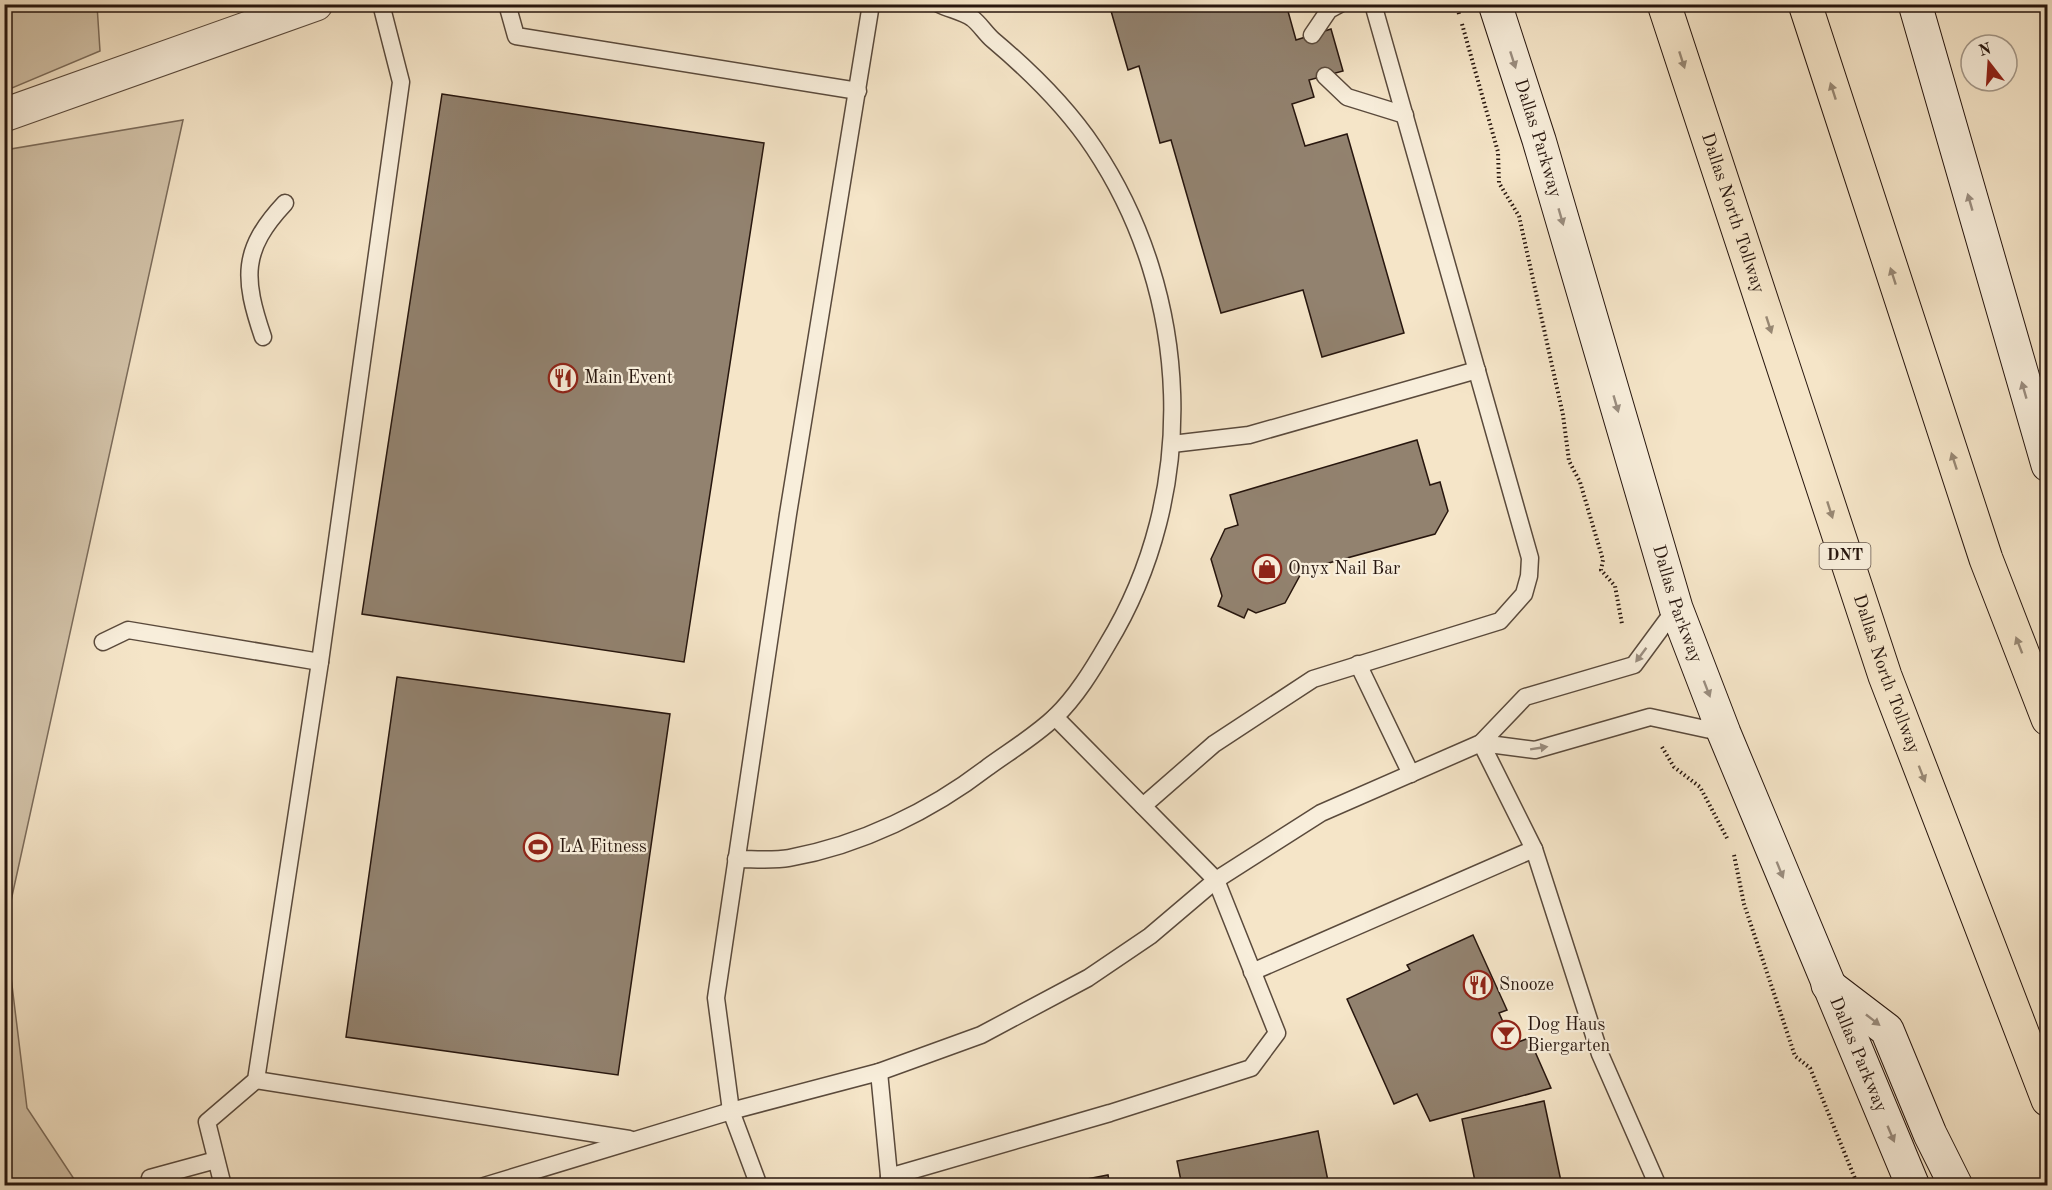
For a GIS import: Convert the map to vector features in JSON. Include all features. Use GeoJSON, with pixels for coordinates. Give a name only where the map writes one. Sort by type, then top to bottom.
{"type":"FeatureCollection","features":[{"type":"Feature","properties":{"kind":"highway","name":"Dallas North Tollway"},"geometry":{"type":"LineString","coordinates":[[1664,4],[1885,676],[2048,1100]]}},
{"type":"Feature","properties":{"kind":"highway"},"geometry":{"type":"LineString","coordinates":[[1805,4],[1986,559],[2048,719]]}},
{"type":"Feature","properties":{"kind":"main road"},"geometry":{"type":"LineString","coordinates":[[4,115],[316,4]]}},
{"type":"Feature","properties":{"kind":"main road","name":"Dallas Parkway"},"geometry":{"type":"LineString","coordinates":[[1495,4],[1539,140],[1676,608],[1724,733],[1827,984],[1913,1185]]}},
{"type":"Feature","properties":{"kind":"main road"},"geometry":{"type":"LineString","coordinates":[[1915,4],[2048,465]]}},
{"type":"Feature","properties":{"kind":"main road"},"geometry":{"type":"LineString","coordinates":[[1827,984],[1887,1030],[1930,1134],[1956,1185]]}},
{"type":"Feature","properties":{"kind":"lane"},"geometry":{"type":"LineString","coordinates":[[223,1185],[207,1122],[256,1080],[320,662],[401,82],[381,4]]}},
{"type":"Feature","properties":{"kind":"lane"},"geometry":{"type":"LineString","coordinates":[[507,4],[516,36],[858,91]]}},
{"type":"Feature","properties":{"kind":"lane"},"geometry":{"type":"LineString","coordinates":[[759,1185],[731,1111],[716,998],[788,514],[871,4]]}},
{"type":"Feature","properties":{"kind":"lane"},"geometry":{"type":"LineString","coordinates":[[736,859],[788,859],[858,839],[952,794],[1055,717],[1095,665],[1130,602],[1156,532],[1172,444],[1172,382],[1165,322],[1150,263],[1127,206],[1104,163],[1069,113],[976,11],[939,4]]}},
{"type":"Feature","properties":{"kind":"lane"},"geometry":{"type":"LineString","coordinates":[[1312,35],[1329,10],[1340,4]]}},
{"type":"Feature","properties":{"kind":"lane"},"geometry":{"type":"LineString","coordinates":[[1143,806],[1214,744],[1313,679],[1496,624],[1507,616],[1524,594],[1529,576],[1530,558],[1373,4]]}},
{"type":"Feature","properties":{"kind":"lane"},"geometry":{"type":"LineString","coordinates":[[1325,76],[1347,97],[1405,115]]}},
{"type":"Feature","properties":{"kind":"lane"},"geometry":{"type":"LineString","coordinates":[[264,336],[250,299],[250,255],[268,221],[285,203]]}},
{"type":"Feature","properties":{"kind":"lane"},"geometry":{"type":"LineString","coordinates":[[1172,444],[1249,435],[1478,370]]}},
{"type":"Feature","properties":{"kind":"lane"},"geometry":{"type":"LineString","coordinates":[[484,1185],[731,1111],[879,1071],[981,1035],[1088,978],[1150,936],[1216,880],[1321,813],[1481,743],[1525,697],[1634,665],[1676,608]]}},
{"type":"Feature","properties":{"kind":"lane"},"geometry":{"type":"LineString","coordinates":[[103,642],[128,630],[320,662]]}},
{"type":"Feature","properties":{"kind":"lane"},"geometry":{"type":"LineString","coordinates":[[1358,664],[1411,774]]}},
{"type":"Feature","properties":{"kind":"lane"},"geometry":{"type":"LineString","coordinates":[[879,1071],[889,1181],[1251,1068],[1277,1033],[1216,880],[1055,717]]}},
{"type":"Feature","properties":{"kind":"lane"},"geometry":{"type":"LineString","coordinates":[[1481,743],[1535,750],[1650,717],[1724,733]]}},
{"type":"Feature","properties":{"kind":"lane"},"geometry":{"type":"LineString","coordinates":[[1481,743],[1534,849],[1600,1054],[1658,1185]]}},
{"type":"Feature","properties":{"kind":"lane"},"geometry":{"type":"LineString","coordinates":[[1252,972],[1534,849]]}},
{"type":"Feature","properties":{"kind":"lane"},"geometry":{"type":"LineString","coordinates":[[256,1080],[634,1140]]}},
{"type":"Feature","properties":{"kind":"lane"},"geometry":{"type":"LineString","coordinates":[[150,1178],[216,1160]]}},
{"type":"Feature","properties":{"kind":"path"},"geometry":{"type":"LineString","coordinates":[[1456,4],[1498,152],[1499,183],[1519,216],[1563,415],[1569,461],[1584,493],[1603,560],[1601,570],[1615,586],[1622,624]]}},
{"type":"Feature","properties":{"kind":"path"},"geometry":{"type":"LineString","coordinates":[[1662,747],[1674,767],[1700,787],[1733,851],[1744,904],[1795,1056],[1810,1068],[1858,1185]]}},
{"type":"Feature","properties":{"kind":"shaded area"},"geometry":{"type":"Polygon","coordinates":[[[4,5],[97,5],[100,51],[5,91],[4,5]]]}},
{"type":"Feature","properties":{"kind":"shaded area"},"geometry":{"type":"Polygon","coordinates":[[[183,120],[5,928],[5,150],[183,120]]]}},
{"type":"Feature","properties":{"kind":"shaded area"},"geometry":{"type":"Polygon","coordinates":[[[5,928],[27,1108],[78,1185],[5,1185],[5,928]]]}},
{"type":"Feature","properties":{"kind":"building"},"geometry":{"type":"Polygon","coordinates":[[[1109,4],[1286,4],[1296,40],[1331,29],[1343,71],[1309,80],[1314,97],[1292,104],[1305,146],[1347,134],[1404,333],[1322,357],[1303,290],[1221,313],[1171,140],[1160,143],[1139,66],[1128,70],[1109,4]]]}},
{"type":"Feature","properties":{"kind":"building","name":"Main Event"},"geometry":{"type":"Polygon","coordinates":[[[442,94],[764,143],[684,662],[362,614],[442,94]]]}},
{"type":"Feature","properties":{"kind":"building"},"geometry":{"type":"Polygon","coordinates":[[[1417,440],[1430,485],[1440,482],[1448,511],[1435,534],[1303,570],[1285,603],[1256,613],[1248,609],[1244,618],[1218,606],[1222,596],[1211,559],[1225,529],[1238,525],[1230,495],[1417,440]]]}},
{"type":"Feature","properties":{"kind":"building"},"geometry":{"type":"Polygon","coordinates":[[[397,677],[670,714],[618,1075],[346,1037],[397,677]]]}},
{"type":"Feature","properties":{"kind":"building"},"geometry":{"type":"Polygon","coordinates":[[[1473,935],[1507,1010],[1499,1013],[1513,1044],[1529,1038],[1551,1088],[1430,1121],[1417,1094],[1394,1104],[1347,999],[1410,970],[1407,965],[1473,935]]]}},
{"type":"Feature","properties":{"kind":"building"},"geometry":{"type":"Polygon","coordinates":[[[1544,1101],[1562,1186],[1476,1186],[1462,1119],[1544,1101]]]}},
{"type":"Feature","properties":{"kind":"building"},"geometry":{"type":"Polygon","coordinates":[[[1318,1131],[1329,1186],[1182,1186],[1177,1161],[1318,1131]]]}},
{"type":"Feature","properties":{"kind":"building"},"geometry":{"type":"Polygon","coordinates":[[[1108,1175],[1110,1186],[1051,1186],[1108,1175]]]}},
{"type":"Feature","properties":{"kind":"place","name":"Main Event"},"geometry":{"type":"Point","coordinates":[563,378]}},
{"type":"Feature","properties":{"kind":"place","name":"Onyx Nail Bar"},"geometry":{"type":"Point","coordinates":[1267,569]}},
{"type":"Feature","properties":{"kind":"place","name":"LA Fitness"},"geometry":{"type":"Point","coordinates":[538,847]}},
{"type":"Feature","properties":{"kind":"place","name":"Snooze"},"geometry":{"type":"Point","coordinates":[1478,985]}},
{"type":"Feature","properties":{"kind":"place","name":"Dog Haus Biergarten"},"geometry":{"type":"Point","coordinates":[1506,1035]}}]}
